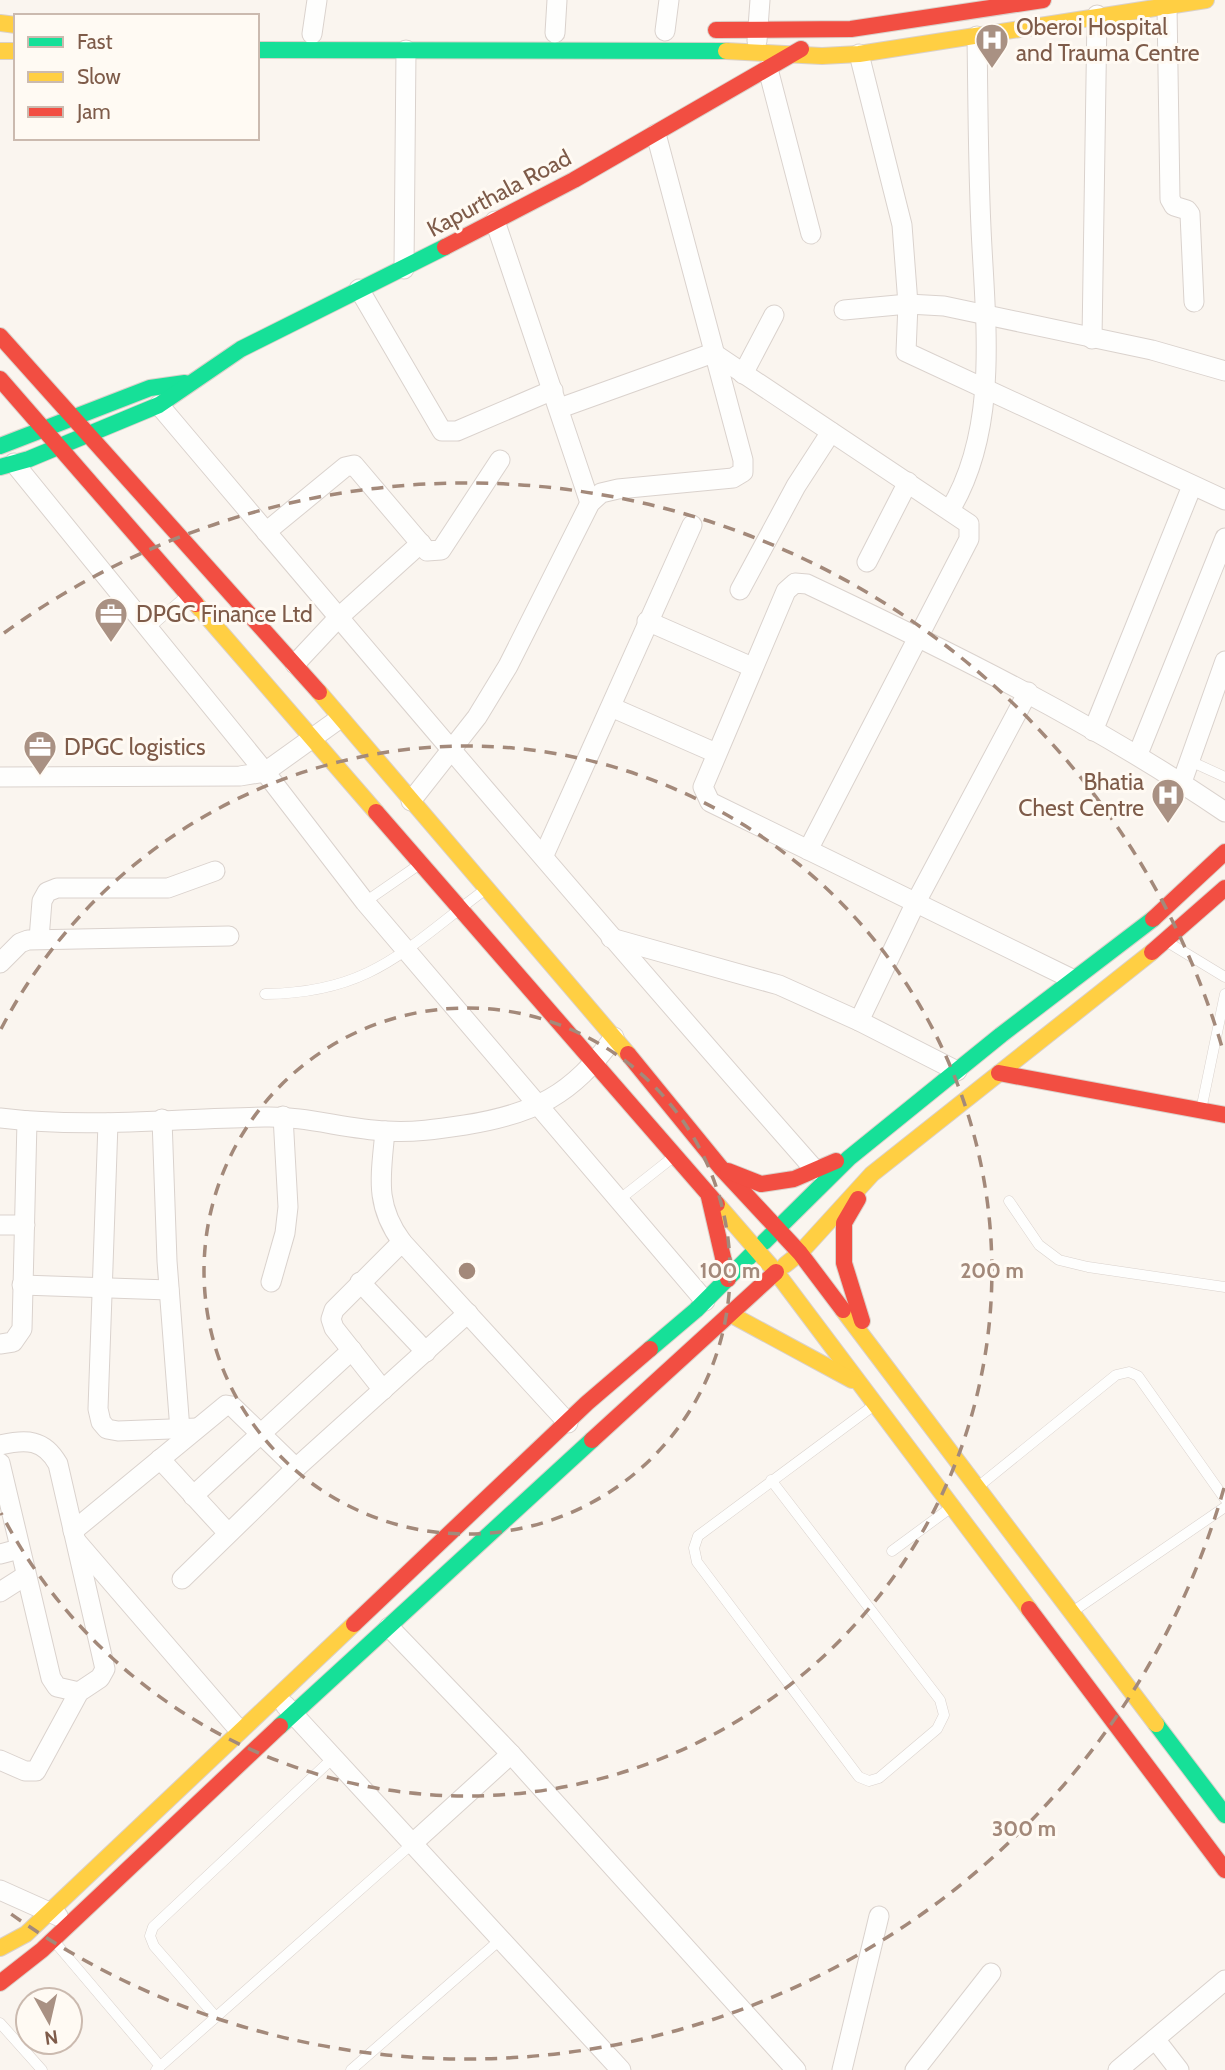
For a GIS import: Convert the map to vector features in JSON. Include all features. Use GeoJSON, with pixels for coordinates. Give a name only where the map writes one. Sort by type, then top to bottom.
{"type":"FeatureCollection","features":[{"type":"Feature","properties":{"kind":"main road"},"geometry":{"type":"LineString","coordinates":[[703,30],[825,31],[960,6],[1040,0]]}},
{"type":"Feature","properties":{"kind":"main road"},"geometry":{"type":"LineString","coordinates":[[259,50],[756,51],[859,54],[1206,0]]}},
{"type":"Feature","properties":{"kind":"main road","name":"Kapurthala Road"},"geometry":{"type":"LineString","coordinates":[[7,465],[159,405],[187,383],[241,349],[404,269],[656,134],[794,54],[825,31]]}},
{"type":"Feature","properties":{"kind":"main road"},"geometry":{"type":"LineString","coordinates":[[259,34],[577,33]]}},
{"type":"Feature","properties":{"kind":"main road"},"geometry":{"type":"LineString","coordinates":[[0,336],[295,664],[339,719],[614,1037],[721,1168],[800,1252],[869,1340],[977,1487],[1059,1622],[1225,1870]]}},
{"type":"Feature","properties":{"kind":"main road"},"geometry":{"type":"LineString","coordinates":[[0,379],[423,862],[594,1065],[676,1155],[776,1272],[952,1506],[1059,1622],[1225,1815]]}},
{"type":"Feature","properties":{"kind":"main road"},"geometry":{"type":"LineString","coordinates":[[0,446],[150,388],[187,383]]}},
{"type":"Feature","properties":{"kind":"main road"},"geometry":{"type":"LineString","coordinates":[[0,1948],[26,1934],[276,1695],[568,1423],[705,1301],[857,1151],[1072,979],[1154,918],[1225,852]]}},
{"type":"Feature","properties":{"kind":"main road"},"geometry":{"type":"LineString","coordinates":[[0,1983],[53,1940],[293,1714],[800,1252],[872,1174],[1166,940],[1225,888]]}},
{"type":"Feature","properties":{"kind":"main road"},"geometry":{"type":"LineString","coordinates":[[999,1073],[1225,1115]]}},
{"type":"Feature","properties":{"kind":"main road"},"geometry":{"type":"LineString","coordinates":[[721,1168],[761,1184],[794,1179],[857,1151]]}},
{"type":"Feature","properties":{"kind":"main road"},"geometry":{"type":"LineString","coordinates":[[869,1340],[844,1264],[844,1223],[872,1174]]}},
{"type":"Feature","properties":{"kind":"main road"},"geometry":{"type":"LineString","coordinates":[[708,1193],[728,1279]]}},
{"type":"Feature","properties":{"kind":"main road"},"geometry":{"type":"LineString","coordinates":[[730,1314],[861,1385]]}},
{"type":"Feature","properties":{"kind":"street"},"geometry":{"type":"LineString","coordinates":[[312,34],[317,0]]}},
{"type":"Feature","properties":{"kind":"street"},"geometry":{"type":"LineString","coordinates":[[542,34],[557,0]]}},
{"type":"Feature","properties":{"kind":"street"},"geometry":{"type":"LineString","coordinates":[[665,31],[669,0]]}},
{"type":"Feature","properties":{"kind":"street"},"geometry":{"type":"LineString","coordinates":[[756,51],[760,0]]}},
{"type":"Feature","properties":{"kind":"street"},"geometry":{"type":"LineString","coordinates":[[1167,6],[1170,199],[1174,206],[1187,210],[1190,214],[1194,302]]}},
{"type":"Feature","properties":{"kind":"street"},"geometry":{"type":"LineString","coordinates":[[1092,339],[1097,15]]}},
{"type":"Feature","properties":{"kind":"street"},"geometry":{"type":"LineString","coordinates":[[950,510],[971,464],[985,389],[986,314],[977,36]]}},
{"type":"Feature","properties":{"kind":"street"},"geometry":{"type":"LineString","coordinates":[[404,269],[406,50]]}},
{"type":"Feature","properties":{"kind":"street"},"geometry":{"type":"LineString","coordinates":[[859,54],[898,204],[908,304],[906,352],[1225,500]]}},
{"type":"Feature","properties":{"kind":"street"},"geometry":{"type":"LineString","coordinates":[[768,69],[811,234]]}},
{"type":"Feature","properties":{"kind":"street"},"geometry":{"type":"LineString","coordinates":[[411,802],[453,752],[508,666],[590,503],[600,493],[733,478],[743,472],[743,460],[656,134]]}},
{"type":"Feature","properties":{"kind":"street"},"geometry":{"type":"LineString","coordinates":[[495,221],[590,503]]}},
{"type":"Feature","properties":{"kind":"street"},"geometry":{"type":"LineString","coordinates":[[359,289],[442,431],[457,430],[713,353]]}},
{"type":"Feature","properties":{"kind":"street"},"geometry":{"type":"LineString","coordinates":[[844,310],[908,304],[944,306],[1152,350],[1225,371]]}},
{"type":"Feature","properties":{"kind":"street"},"geometry":{"type":"LineString","coordinates":[[743,374],[774,315]]}},
{"type":"Feature","properties":{"kind":"street"},"geometry":{"type":"LineString","coordinates":[[713,353],[969,524],[969,538],[808,850]]}},
{"type":"Feature","properties":{"kind":"street"},"geometry":{"type":"LineString","coordinates":[[159,405],[453,752],[544,855],[611,938],[814,1170]]}},
{"type":"Feature","properties":{"kind":"street"},"geometry":{"type":"LineString","coordinates":[[740,590],[796,486],[831,432]]}},
{"type":"Feature","properties":{"kind":"street"},"geometry":{"type":"LineString","coordinates":[[266,532],[350,464],[359,468],[427,551],[441,550],[500,460]]}},
{"type":"Feature","properties":{"kind":"street"},"geometry":{"type":"LineString","coordinates":[[7,465],[148,629],[265,772],[365,902],[705,1301]]}},
{"type":"Feature","properties":{"kind":"street"},"geometry":{"type":"LineString","coordinates":[[867,562],[908,482]]}},
{"type":"Feature","properties":{"kind":"street"},"geometry":{"type":"LineString","coordinates":[[1093,730],[1192,486]]}},
{"type":"Feature","properties":{"kind":"street"},"geometry":{"type":"LineString","coordinates":[[544,855],[692,525]]}},
{"type":"Feature","properties":{"kind":"street"},"geometry":{"type":"LineString","coordinates":[[1138,754],[1225,538]]}},
{"type":"Feature","properties":{"kind":"street"},"geometry":{"type":"LineString","coordinates":[[295,664],[339,617],[421,543]]}},
{"type":"Feature","properties":{"kind":"street"},"geometry":{"type":"LineString","coordinates":[[1072,979],[710,802],[703,787],[786,591],[795,583],[807,584],[917,636],[1028,692],[1138,754],[1225,812]]}},
{"type":"Feature","properties":{"kind":"street"},"geometry":{"type":"LineString","coordinates":[[647,621],[752,667]]}},
{"type":"Feature","properties":{"kind":"street"},"geometry":{"type":"LineString","coordinates":[[1182,782],[1221,687],[1225,661]]}},
{"type":"Feature","properties":{"kind":"street"},"geometry":{"type":"LineString","coordinates":[[859,1021],[916,902],[1028,692]]}},
{"type":"Feature","properties":{"kind":"street"},"geometry":{"type":"LineString","coordinates":[[611,707],[716,753]]}},
{"type":"Feature","properties":{"kind":"street"},"geometry":{"type":"LineString","coordinates":[[0,777],[240,776],[265,772],[339,719]]}},
{"type":"Feature","properties":{"kind":"street"},"geometry":{"type":"LineString","coordinates":[[39,939],[42,901],[47,892],[57,888],[157,889],[215,871]]}},
{"type":"Feature","properties":{"kind":"street"},"geometry":{"type":"LineString","coordinates":[[0,963],[20,943],[39,939],[229,936]]}},
{"type":"Feature","properties":{"kind":"street"},"geometry":{"type":"LineString","coordinates":[[611,938],[779,985],[859,1021],[957,1071]]}},
{"type":"Feature","properties":{"kind":"street"},"geometry":{"type":"LineString","coordinates":[[0,1118],[108,1123],[283,1116],[385,1132],[446,1128],[506,1119],[539,1107],[562,1093],[594,1065],[614,1037]]}},
{"type":"Feature","properties":{"kind":"street"},"geometry":{"type":"LineString","coordinates":[[271,1282],[285,1233],[288,1207],[283,1116]]}},
{"type":"Feature","properties":{"kind":"street"},"geometry":{"type":"LineString","coordinates":[[162,1119],[169,1290],[189,1429]]}},
{"type":"Feature","properties":{"kind":"street"},"geometry":{"type":"LineString","coordinates":[[0,1344],[13,1342],[20,1336],[27,1121]]}},
{"type":"Feature","properties":{"kind":"street"},"geometry":{"type":"LineString","coordinates":[[108,1123],[98,1409],[101,1422],[107,1429],[118,1431],[189,1429]]}},
{"type":"Feature","properties":{"kind":"street"},"geometry":{"type":"LineString","coordinates":[[385,1132],[381,1202],[387,1222],[402,1242],[568,1423]]}},
{"type":"Feature","properties":{"kind":"street"},"geometry":{"type":"LineString","coordinates":[[0,1225],[25,1225]]}},
{"type":"Feature","properties":{"kind":"street"},"geometry":{"type":"LineString","coordinates":[[383,1390],[334,1328],[331,1318],[334,1310],[360,1282],[402,1242]]}},
{"type":"Feature","properties":{"kind":"street"},"geometry":{"type":"LineString","coordinates":[[360,1282],[426,1352]]}},
{"type":"Feature","properties":{"kind":"street"},"geometry":{"type":"LineString","coordinates":[[22,1285],[169,1290]]}},
{"type":"Feature","properties":{"kind":"street"},"geometry":{"type":"LineString","coordinates":[[181,1578],[296,1468],[468,1313]]}},
{"type":"Feature","properties":{"kind":"street"},"geometry":{"type":"LineString","coordinates":[[193,1496],[258,1433],[352,1350]]}},
{"type":"Feature","properties":{"kind":"street"},"geometry":{"type":"LineString","coordinates":[[74,1535],[189,1429],[226,1405],[232,1406],[296,1468]]}},
{"type":"Feature","properties":{"kind":"street"},"geometry":{"type":"LineString","coordinates":[[0,1445],[20,1441],[39,1442],[51,1451],[58,1464],[105,1669],[100,1678],[79,1692],[36,1771],[25,1771],[0,1760]]}},
{"type":"Feature","properties":{"kind":"street"},"geometry":{"type":"LineString","coordinates":[[159,1459],[227,1532]]}},
{"type":"Feature","properties":{"kind":"street"},"geometry":{"type":"LineString","coordinates":[[0,1463],[10,1552],[25,1576],[54,1684],[79,1692]]}},
{"type":"Feature","properties":{"kind":"street"},"geometry":{"type":"LineString","coordinates":[[74,1535],[239,1730]]}},
{"type":"Feature","properties":{"kind":"street"},"geometry":{"type":"LineString","coordinates":[[0,1592],[25,1576]]}},
{"type":"Feature","properties":{"kind":"street"},"geometry":{"type":"LineString","coordinates":[[389,1626],[511,1754],[796,2070]]}},
{"type":"Feature","properties":{"kind":"street"},"geometry":{"type":"LineString","coordinates":[[276,1695],[618,2069]]}},
{"type":"Feature","properties":{"kind":"street"},"geometry":{"type":"LineString","coordinates":[[413,1843],[511,1754]]}},
{"type":"Feature","properties":{"kind":"street"},"geometry":{"type":"LineString","coordinates":[[0,1890],[72,1922]]}},
{"type":"Feature","properties":{"kind":"street"},"geometry":{"type":"LineString","coordinates":[[842,2070],[878,1916]]}},
{"type":"Feature","properties":{"kind":"street"},"geometry":{"type":"LineString","coordinates":[[915,2070],[991,1973]]}},
{"type":"Feature","properties":{"kind":"street"},"geometry":{"type":"LineString","coordinates":[[1118,2070],[1223,1986]]}},
{"type":"Feature","properties":{"kind":"street"},"geometry":{"type":"LineString","coordinates":[[1155,2039],[1179,2070]]}},
{"type":"Feature","properties":{"kind":"lane"},"geometry":{"type":"LineString","coordinates":[[148,629],[189,594]]}},
{"type":"Feature","properties":{"kind":"lane"},"geometry":{"type":"LineString","coordinates":[[1190,761],[1225,777]]}},
{"type":"Feature","properties":{"kind":"lane"},"geometry":{"type":"LineString","coordinates":[[365,902],[423,862]]}},
{"type":"Feature","properties":{"kind":"lane"},"geometry":{"type":"LineString","coordinates":[[265,994],[295,994],[340,985],[407,952],[486,889]]}},
{"type":"Feature","properties":{"kind":"lane"},"geometry":{"type":"LineString","coordinates":[[1166,940],[1225,977]]}},
{"type":"Feature","properties":{"kind":"lane"},"geometry":{"type":"LineString","coordinates":[[1201,1110],[1225,994]]}},
{"type":"Feature","properties":{"kind":"lane"},"geometry":{"type":"LineString","coordinates":[[620,1199],[676,1155]]}},
{"type":"Feature","properties":{"kind":"lane"},"geometry":{"type":"LineString","coordinates":[[1009,1201],[1039,1245],[1059,1260],[1088,1267],[1225,1287]]}},
{"type":"Feature","properties":{"kind":"lane"},"geometry":{"type":"LineString","coordinates":[[977,1487],[1116,1375],[1129,1372],[1138,1376],[1225,1499]]}},
{"type":"Feature","properties":{"kind":"lane"},"geometry":{"type":"LineString","coordinates":[[771,1480],[940,1700],[944,1715],[937,1729],[879,1778],[869,1781],[859,1777],[697,1562],[694,1548],[698,1536],[771,1480],[876,1404]]}},
{"type":"Feature","properties":{"kind":"lane"},"geometry":{"type":"LineString","coordinates":[[892,1551],[952,1506]]}},
{"type":"Feature","properties":{"kind":"lane"},"geometry":{"type":"LineString","coordinates":[[1059,1622],[1225,1507]]}},
{"type":"Feature","properties":{"kind":"lane"},"geometry":{"type":"LineString","coordinates":[[216,2017],[154,1946],[150,1936],[153,1927],[333,1758]]}},
{"type":"Feature","properties":{"kind":"lane"},"geometry":{"type":"LineString","coordinates":[[53,1940],[158,2068],[413,1843]]}},
{"type":"Feature","properties":{"kind":"lane"},"geometry":{"type":"LineString","coordinates":[[351,2070],[501,1939]]}},
{"type":"Feature","properties":{"kind":"lane"},"geometry":{"type":"LineString","coordinates":[[0,2023],[42,2070]]}},
{"type":"Feature","properties":{"kind":"traffic: fast"},"geometry":{"type":"LineString","coordinates":[[259,50],[726,51]]}},
{"type":"Feature","properties":{"kind":"traffic: fast"},"geometry":{"type":"LineString","coordinates":[[0,467],[29,459],[159,405],[241,349],[445,247]]}},
{"type":"Feature","properties":{"kind":"traffic: fast"},"geometry":{"type":"LineString","coordinates":[[0,446],[150,388],[185,383]]}},
{"type":"Feature","properties":{"kind":"traffic: fast"},"geometry":{"type":"LineString","coordinates":[[764,1242],[849,1158],[1001,1035],[1153,919]]}},
{"type":"Feature","properties":{"kind":"traffic: fast"},"geometry":{"type":"LineString","coordinates":[[650,1349],[696,1310],[757,1249]]}},
{"type":"Feature","properties":{"kind":"traffic: fast"},"geometry":{"type":"LineString","coordinates":[[280,1726],[592,1440]]}},
{"type":"Feature","properties":{"kind":"traffic: fast"},"geometry":{"type":"LineString","coordinates":[[1156,1724],[1225,1815]]}},
{"type":"Feature","properties":{"kind":"traffic: slow"},"geometry":{"type":"LineString","coordinates":[[726,51],[822,56],[859,54],[1206,0]]}},
{"type":"Feature","properties":{"kind":"traffic: slow"},"geometry":{"type":"LineString","coordinates":[[0,23],[14,25]]}},
{"type":"Feature","properties":{"kind":"traffic: slow"},"geometry":{"type":"LineString","coordinates":[[0,51],[14,51]]}},
{"type":"Feature","properties":{"kind":"traffic: slow"},"geometry":{"type":"LineString","coordinates":[[196,604],[376,812]]}},
{"type":"Feature","properties":{"kind":"traffic: slow"},"geometry":{"type":"LineString","coordinates":[[319,692],[628,1054]]}},
{"type":"Feature","properties":{"kind":"traffic: slow"},"geometry":{"type":"LineString","coordinates":[[785,1265],[800,1253],[872,1174],[1152,952]]}},
{"type":"Feature","properties":{"kind":"traffic: slow"},"geometry":{"type":"LineString","coordinates":[[717,1204],[776,1272],[1029,1609]]}},
{"type":"Feature","properties":{"kind":"traffic: slow"},"geometry":{"type":"LineString","coordinates":[[843,1310],[1156,1724]]}},
{"type":"Feature","properties":{"kind":"traffic: slow"},"geometry":{"type":"LineString","coordinates":[[730,1314],[852,1380]]}},
{"type":"Feature","properties":{"kind":"traffic: slow"},"geometry":{"type":"LineString","coordinates":[[0,1948],[26,1934],[354,1624]]}},
{"type":"Feature","properties":{"kind":"traffic: jam"},"geometry":{"type":"LineString","coordinates":[[716,30],[851,29],[1043,0]]}},
{"type":"Feature","properties":{"kind":"traffic: jam"},"geometry":{"type":"LineString","coordinates":[[445,247],[574,180],[801,49]]}},
{"type":"Feature","properties":{"kind":"traffic: jam"},"geometry":{"type":"LineString","coordinates":[[0,336],[319,692]]}},
{"type":"Feature","properties":{"kind":"traffic: jam"},"geometry":{"type":"LineString","coordinates":[[0,379],[196,604]]}},
{"type":"Feature","properties":{"kind":"traffic: jam"},"geometry":{"type":"LineString","coordinates":[[376,812],[717,1204]]}},
{"type":"Feature","properties":{"kind":"traffic: jam"},"geometry":{"type":"LineString","coordinates":[[1153,919],[1225,852]]}},
{"type":"Feature","properties":{"kind":"traffic: jam"},"geometry":{"type":"LineString","coordinates":[[1152,952],[1225,888]]}},
{"type":"Feature","properties":{"kind":"traffic: jam"},"geometry":{"type":"LineString","coordinates":[[628,1054],[721,1168],[800,1253],[843,1310]]}},
{"type":"Feature","properties":{"kind":"traffic: jam"},"geometry":{"type":"LineString","coordinates":[[999,1073],[1225,1115]]}},
{"type":"Feature","properties":{"kind":"traffic: jam"},"geometry":{"type":"LineString","coordinates":[[728,1171],[761,1184],[794,1179],[836,1161]]}},
{"type":"Feature","properties":{"kind":"traffic: jam"},"geometry":{"type":"LineString","coordinates":[[709,1197],[728,1279]]}},
{"type":"Feature","properties":{"kind":"traffic: jam"},"geometry":{"type":"LineString","coordinates":[[858,1199],[844,1223],[844,1263],[862,1321]]}},
{"type":"Feature","properties":{"kind":"traffic: jam"},"geometry":{"type":"LineString","coordinates":[[592,1440],[776,1272]]}},
{"type":"Feature","properties":{"kind":"traffic: jam"},"geometry":{"type":"LineString","coordinates":[[354,1624],[587,1403],[650,1349]]}},
{"type":"Feature","properties":{"kind":"traffic: jam"},"geometry":{"type":"LineString","coordinates":[[1029,1609],[1225,1870]]}},
{"type":"Feature","properties":{"kind":"traffic: jam"},"geometry":{"type":"LineString","coordinates":[[0,1983],[42,1950],[280,1726]]}},
{"type":"Feature","properties":{"kind":"place","name":"Oberoi Hospital and Trauma Centre"},"geometry":{"type":"Point","coordinates":[992,70]}},
{"type":"Feature","properties":{"kind":"place","name":"DPGC Finance Ltd"},"geometry":{"type":"Point","coordinates":[111,644]}},
{"type":"Feature","properties":{"kind":"place","name":"DPGC logistics"},"geometry":{"type":"Point","coordinates":[40,777]}},
{"type":"Feature","properties":{"kind":"place","name":"Bhatia Chest Centre"},"geometry":{"type":"Point","coordinates":[1168,825]}}]}
